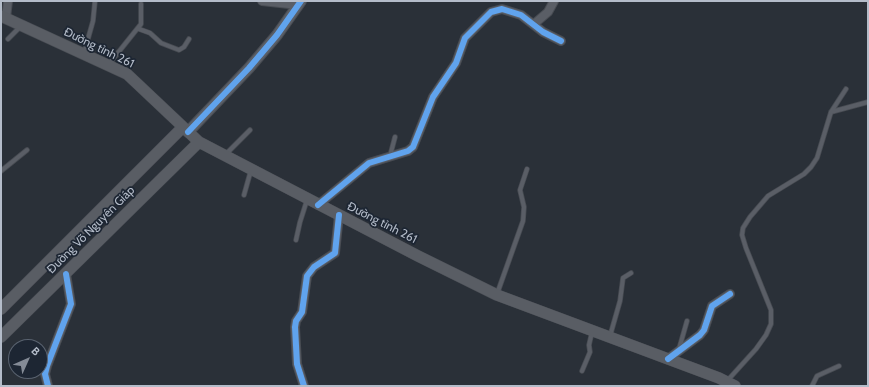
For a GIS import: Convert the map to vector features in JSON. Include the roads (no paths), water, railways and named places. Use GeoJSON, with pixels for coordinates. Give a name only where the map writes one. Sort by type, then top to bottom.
{"type":"FeatureCollection","features":[{"type":"Feature","properties":{"kind":"main road","name":"Đường tỉnh 261"},"geometry":{"type":"LineString","coordinates":[[3,17],[108,65],[137,82],[199,142],[318,205],[497,295],[731,384]]}},
{"type":"Feature","properties":{"kind":"main road","name":"Đường Võ Nguyên Giáp"},"geometry":{"type":"LineString","coordinates":[[1,310],[186,129]]}},
{"type":"Feature","properties":{"kind":"main road","name":"Đường Võ Nguyên Giáp"},"geometry":{"type":"LineString","coordinates":[[1,337],[199,142]]}},
{"type":"Feature","properties":{"kind":"street"},"geometry":{"type":"LineString","coordinates":[[3,17],[8,1]]}},
{"type":"Feature","properties":{"kind":"street"},"geometry":{"type":"LineString","coordinates":[[262,1],[300,3]]}},
{"type":"Feature","properties":{"kind":"street"},"geometry":{"type":"LineString","coordinates":[[534,24],[548,12],[554,1]]}},
{"type":"Feature","properties":{"kind":"street"},"geometry":{"type":"LineString","coordinates":[[186,129],[249,68],[300,3]]}},
{"type":"Feature","properties":{"kind":"street"},"geometry":{"type":"LineString","coordinates":[[318,205],[369,163],[408,151],[414,146],[433,96],[456,63],[465,38],[492,12],[502,9],[520,15],[548,35],[561,41]]}},
{"type":"Feature","properties":{"kind":"street"},"geometry":{"type":"LineString","coordinates":[[304,386],[297,364],[296,321],[302,312],[307,276],[314,267],[334,253],[338,215]]}},
{"type":"Feature","properties":{"kind":"street"},"geometry":{"type":"LineString","coordinates":[[48,386],[45,374],[47,366],[71,304],[66,274]]}},
{"type":"Feature","properties":{"kind":"street"},"geometry":{"type":"LineString","coordinates":[[668,359],[704,330],[712,306],[730,294]]}},
{"type":"Feature","properties":{"kind":"lane"},"geometry":{"type":"LineString","coordinates":[[84,54],[93,22],[95,1]]}},
{"type":"Feature","properties":{"kind":"lane"},"geometry":{"type":"LineString","coordinates":[[108,65],[141,24],[141,4]]}},
{"type":"Feature","properties":{"kind":"lane"},"geometry":{"type":"LineString","coordinates":[[8,39],[21,25]]}},
{"type":"Feature","properties":{"kind":"lane"},"geometry":{"type":"LineString","coordinates":[[138,29],[150,33],[161,43],[179,50],[184,48],[189,40]]}},
{"type":"Feature","properties":{"kind":"lane"},"geometry":{"type":"LineString","coordinates":[[731,384],[766,335],[771,324],[771,310],[746,248],[742,235],[743,228],[750,216],[768,196],[804,174],[811,167],[817,158],[831,112],[846,89]]}},
{"type":"Feature","properties":{"kind":"lane"},"geometry":{"type":"LineString","coordinates":[[831,112],[868,102]]}},
{"type":"Feature","properties":{"kind":"lane"},"geometry":{"type":"LineString","coordinates":[[225,155],[250,130]]}},
{"type":"Feature","properties":{"kind":"lane"},"geometry":{"type":"LineString","coordinates":[[390,156],[395,137]]}},
{"type":"Feature","properties":{"kind":"lane"},"geometry":{"type":"LineString","coordinates":[[1,171],[27,150]]}},
{"type":"Feature","properties":{"kind":"lane"},"geometry":{"type":"LineString","coordinates":[[244,195],[251,169]]}},
{"type":"Feature","properties":{"kind":"lane"},"geometry":{"type":"LineString","coordinates":[[497,295],[523,221],[524,207],[520,190],[527,169]]}},
{"type":"Feature","properties":{"kind":"lane"},"geometry":{"type":"LineString","coordinates":[[296,240],[307,199]]}},
{"type":"Feature","properties":{"kind":"lane"},"geometry":{"type":"LineString","coordinates":[[610,337],[620,301],[623,278],[631,273]]}},
{"type":"Feature","properties":{"kind":"lane"},"geometry":{"type":"LineString","coordinates":[[679,351],[686,321]]}},
{"type":"Feature","properties":{"kind":"lane"},"geometry":{"type":"LineString","coordinates":[[582,371],[590,352],[592,331]]}},
{"type":"Feature","properties":{"kind":"lane"},"geometry":{"type":"LineString","coordinates":[[812,386],[817,376],[839,366]]}}]}
